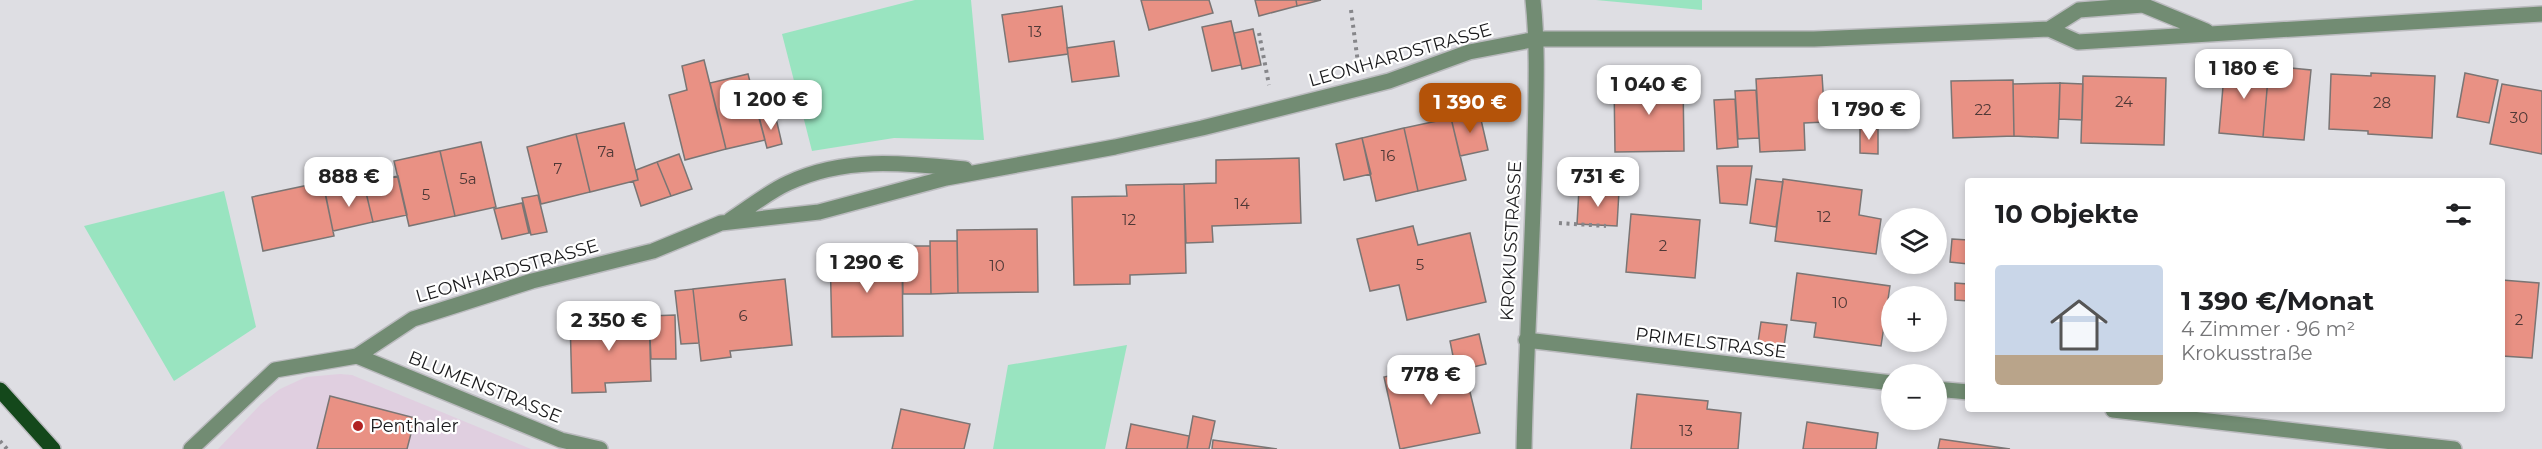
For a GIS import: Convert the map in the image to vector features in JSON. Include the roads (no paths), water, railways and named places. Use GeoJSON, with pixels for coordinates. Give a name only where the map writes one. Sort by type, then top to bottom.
{"type":"FeatureCollection","features":[{"type":"Feature","properties":{"kind":"main road"},"geometry":{"type":"LineString","coordinates":[[0,390],[53,449]]}},
{"type":"Feature","properties":{"kind":"street","name":"KROKUSSTRASSE"},"geometry":{"type":"LineString","coordinates":[[1524,449],[1526,340],[1534,220],[1537,39],[1533,0]]}},
{"type":"Feature","properties":{"kind":"street","name":"LEONHARDSTRASSE"},"geometry":{"type":"LineString","coordinates":[[2049,29],[2079,10],[2143,5],[2212,33]]}},
{"type":"Feature","properties":{"kind":"street","name":"LEONHARDSTRASSE"},"geometry":{"type":"LineString","coordinates":[[727,222],[819,212],[946,178],[1115,147],[1361,88],[1469,52],[1537,39],[1814,39],[2049,29],[2078,42],[2542,14]]}},
{"type":"Feature","properties":{"kind":"street","name":"LEONHARDSTRASSE"},"geometry":{"type":"LineString","coordinates":[[191,449],[275,370],[357,356],[413,319],[532,281],[653,251],[727,222],[788,183],[831,168],[888,162],[983,171]]}},
{"type":"Feature","properties":{"kind":"street","name":"PRIMELSTRASSE"},"geometry":{"type":"LineString","coordinates":[[1526,340],[1881,382]]}},
{"type":"Feature","properties":{"kind":"street","name":"BLUMENSTRASSE"},"geometry":{"type":"LineString","coordinates":[[357,356],[561,440],[600,449]]}},
{"type":"Feature","properties":{"kind":"street"},"geometry":{"type":"LineString","coordinates":[[1947,390],[1965,392]]}},
{"type":"Feature","properties":{"kind":"street"},"geometry":{"type":"LineString","coordinates":[[2130,412],[2454,449]]}},
{"type":"Feature","properties":{"kind":"place","name":"Penthaler"},"geometry":{"type":"Point","coordinates":[358,426]}}]}
